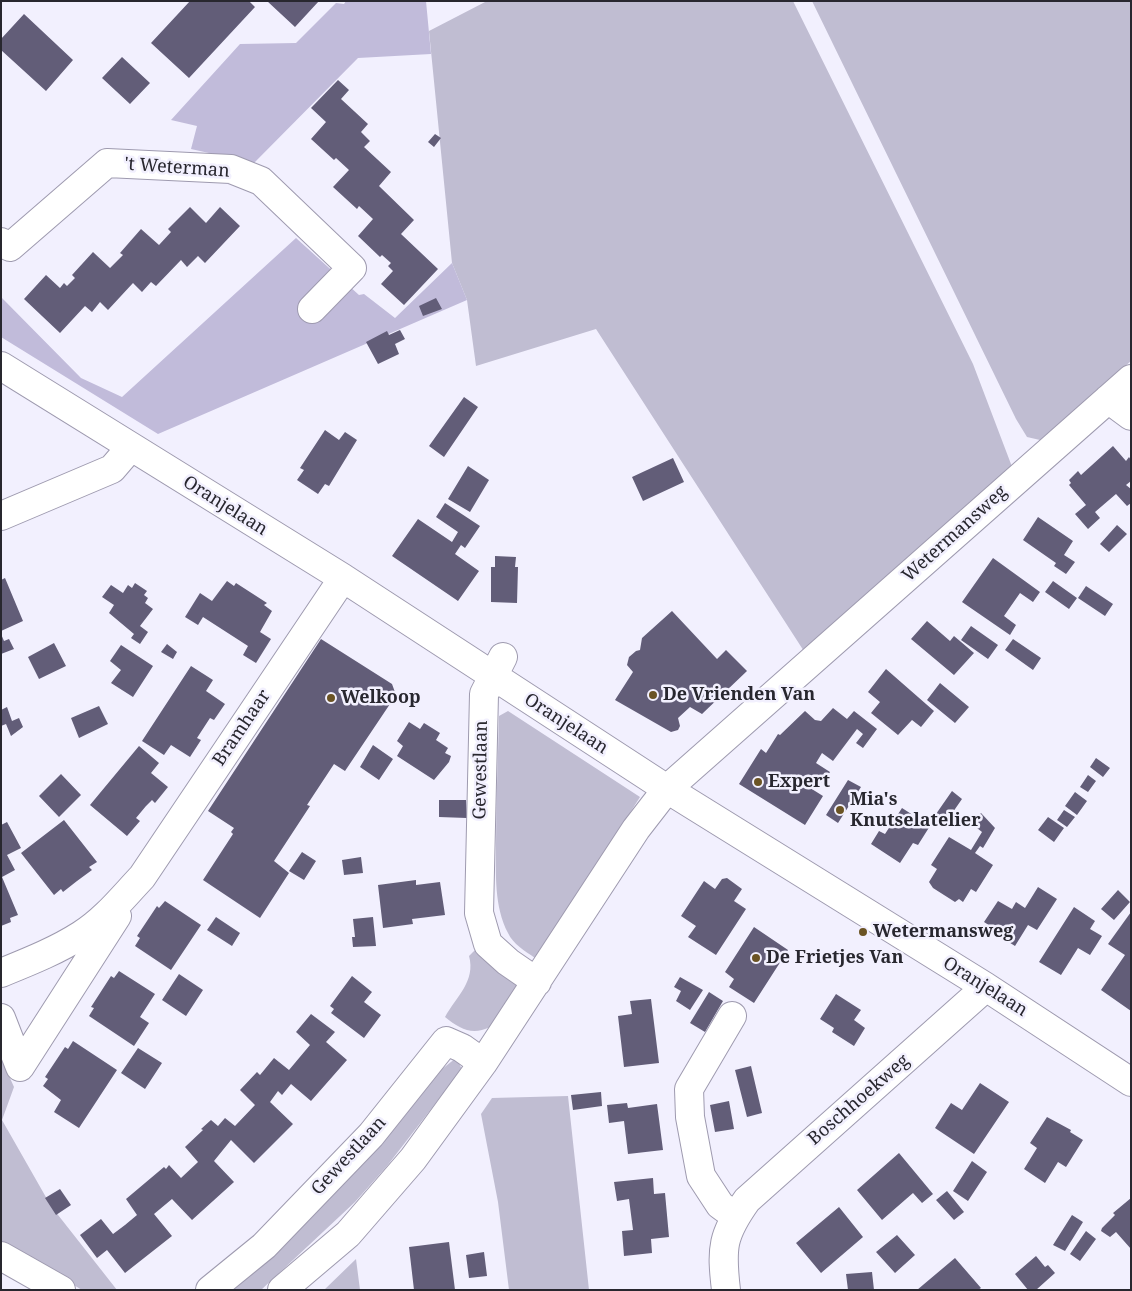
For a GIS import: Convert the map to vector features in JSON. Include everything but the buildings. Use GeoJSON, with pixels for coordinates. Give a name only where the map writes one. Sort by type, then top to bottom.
{"type":"FeatureCollection","features":[{"type":"Feature","properties":{"kind":"street","name":"'t Weterman"},"geometry":{"type":"LineString","coordinates":[[1,242],[10,247],[107,163],[232,169],[261,181],[352,268],[312,309]]}},
{"type":"Feature","properties":{"kind":"street","name":"Oranjelaan"},"geometry":{"type":"LineString","coordinates":[[1,366],[130,448],[343,578],[498,666],[667,789],[986,988],[1131,1082]]}},
{"type":"Feature","properties":{"kind":"street","name":"Wetermansweg"},"geometry":{"type":"LineString","coordinates":[[667,789],[1131,379]]}},
{"type":"Feature","properties":{"kind":"street"},"geometry":{"type":"LineString","coordinates":[[1108,399],[1131,416]]}},
{"type":"Feature","properties":{"kind":"street"},"geometry":{"type":"LineString","coordinates":[[1,516],[112,469],[130,448]]}},
{"type":"Feature","properties":{"kind":"street","name":"Bramhaar"},"geometry":{"type":"LineString","coordinates":[[1,1018],[20,1067],[142,877],[343,578]]}},
{"type":"Feature","properties":{"kind":"street","name":"Gewestlaan"},"geometry":{"type":"LineString","coordinates":[[498,666],[484,694],[482,717],[479,913],[488,944],[508,962],[537,982]]}},
{"type":"Feature","properties":{"kind":"street"},"geometry":{"type":"LineString","coordinates":[[282,1290],[348,1234],[413,1159],[483,1063],[636,829],[667,789]]}},
{"type":"Feature","properties":{"kind":"street","name":"Bramhaar"},"geometry":{"type":"LineString","coordinates":[[1,973],[41,956],[82,934],[114,907],[142,877]]}},
{"type":"Feature","properties":{"kind":"street","name":"Boschhoekweg"},"geometry":{"type":"LineString","coordinates":[[726,1290],[722,1258],[725,1238],[735,1216],[747,1200],[986,988]]}},
{"type":"Feature","properties":{"kind":"street"},"geometry":{"type":"LineString","coordinates":[[732,1016],[689,1089],[690,1117],[701,1176],[720,1205],[735,1216]]}},
{"type":"Feature","properties":{"kind":"street","name":"Gewestlaan"},"geometry":{"type":"LineString","coordinates":[[210,1290],[264,1246],[371,1136],[446,1041],[462,1048],[483,1063]]}},
{"type":"Feature","properties":{"kind":"street"},"geometry":{"type":"LineString","coordinates":[[1,1256],[62,1290]]}},
{"type":"Feature","properties":{"kind":"shaded area"},"geometry":{"type":"Polygon","coordinates":[[[346,1],[426,1],[431,54],[358,58],[254,163],[191,149],[197,126],[171,120],[240,44],[296,43],[336,3],[344,4],[346,1]]]}},
{"type":"Feature","properties":{"kind":"shaded area"},"geometry":{"type":"Polygon","coordinates":[[[487,1],[793,1],[973,364],[1014,472],[809,659],[596,329],[476,366],[467,300],[452,263],[429,31],[487,1]]]}},
{"type":"Feature","properties":{"kind":"shaded area"},"geometry":{"type":"Polygon","coordinates":[[[812,1],[1131,1],[1131,361],[1040,440],[1027,437],[1016,419],[812,1]]]}},
{"type":"Feature","properties":{"kind":"shaded area"},"geometry":{"type":"Polygon","coordinates":[[[296,238],[359,295],[364,294],[395,318],[452,263],[467,300],[158,434],[1,337],[1,297],[81,378],[122,397],[296,238]]]}},
{"type":"Feature","properties":{"kind":"shaded area"},"geometry":{"type":"Polygon","coordinates":[[[508,711],[640,797],[550,939],[535,958],[510,937],[503,923],[498,901],[496,830],[499,716],[508,711]]]}},
{"type":"Feature","properties":{"kind":"shaded area"},"geometry":{"type":"Polygon","coordinates":[[[478,947],[523,982],[490,1027],[484,1030],[472,1031],[461,1028],[445,1017],[464,988],[470,973],[469,956],[478,947]]]}},
{"type":"Feature","properties":{"kind":"shaded area"},"geometry":{"type":"Polygon","coordinates":[[[1,1058],[14,1087],[2,1120],[51,1206],[117,1290],[82,1290],[1,1241],[1,1058]]]}},
{"type":"Feature","properties":{"kind":"shaded area"},"geometry":{"type":"Polygon","coordinates":[[[456,1058],[462,1069],[387,1166],[355,1202],[261,1290],[227,1290],[432,1077],[456,1058]]]}},
{"type":"Feature","properties":{"kind":"shaded area"},"geometry":{"type":"Polygon","coordinates":[[[568,1096],[589,1290],[509,1290],[498,1202],[481,1114],[492,1098],[568,1096]]]}},
{"type":"Feature","properties":{"kind":"shaded area"},"geometry":{"type":"Polygon","coordinates":[[[356,1259],[360,1290],[324,1290],[356,1259]]]}},
{"type":"Feature","properties":{"kind":"place","name":"De Vrienden Van"},"geometry":{"type":"Point","coordinates":[653,695]}},
{"type":"Feature","properties":{"kind":"place","name":"Welkoop"},"geometry":{"type":"Point","coordinates":[331,698]}},
{"type":"Feature","properties":{"kind":"place","name":"Expert"},"geometry":{"type":"Point","coordinates":[758,782]}},
{"type":"Feature","properties":{"kind":"place","name":"Mia's Knutselatelier"},"geometry":{"type":"Point","coordinates":[840,810]}},
{"type":"Feature","properties":{"kind":"place","name":"Wetermansweg"},"geometry":{"type":"Point","coordinates":[863,932]}},
{"type":"Feature","properties":{"kind":"place","name":"De Frietjes Van"},"geometry":{"type":"Point","coordinates":[756,958]}}]}
